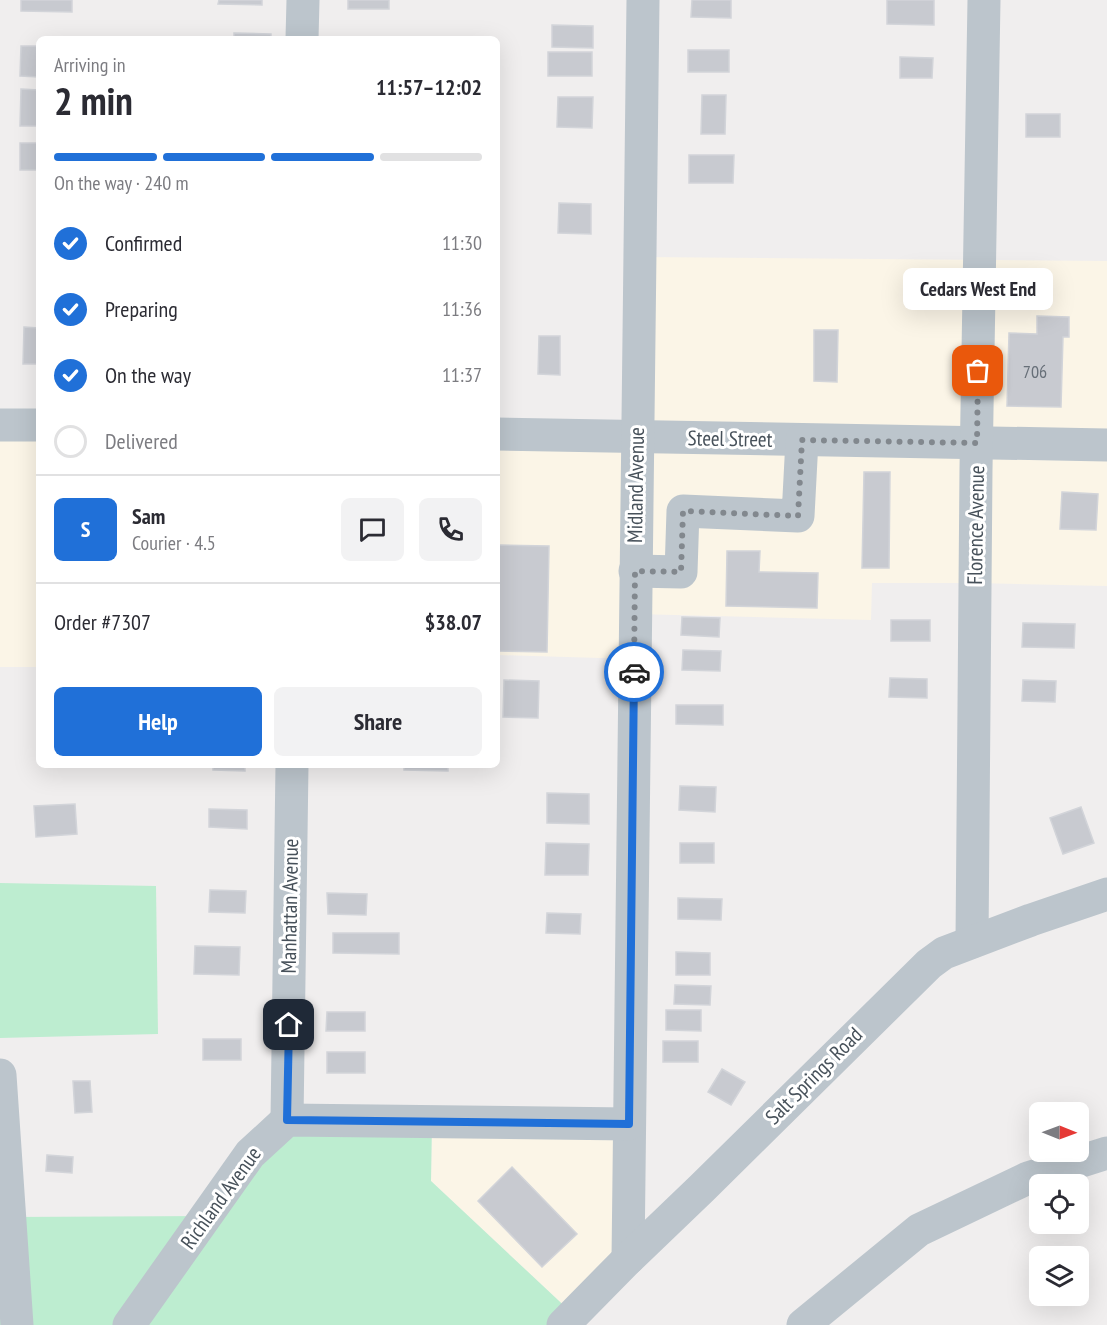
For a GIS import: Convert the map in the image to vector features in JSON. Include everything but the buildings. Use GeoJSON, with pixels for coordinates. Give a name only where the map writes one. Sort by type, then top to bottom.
{"type":"FeatureCollection","features":[{"type":"Feature","properties":{"kind":"street"},"geometry":{"type":"LineString","coordinates":[[302,36],[303,0]]}},
{"type":"Feature","properties":{"kind":"street","name":"Midland Avenue"},"geometry":{"type":"LineString","coordinates":[[627,1259],[643,0]]}},
{"type":"Feature","properties":{"kind":"street","name":"Florence Avenue"},"geometry":{"type":"LineString","coordinates":[[972,942],[984,0]]}},
{"type":"Feature","properties":{"kind":"street"},"geometry":{"type":"LineString","coordinates":[[0,425],[36,425]]}},
{"type":"Feature","properties":{"kind":"street","name":"Steel Street"},"geometry":{"type":"LineString","coordinates":[[500,434],[1107,445]]}},
{"type":"Feature","properties":{"kind":"street"},"geometry":{"type":"LineString","coordinates":[[635,571],[681,572],[683,511],[798,516],[802,440]]}},
{"type":"Feature","properties":{"kind":"street","name":"Manhattan Avenue"},"geometry":{"type":"LineString","coordinates":[[287,1120],[292,768]]}},
{"type":"Feature","properties":{"kind":"street","name":"Salt Springs Road"},"geometry":{"type":"LineString","coordinates":[[563,1325],[627,1259],[702,1188],[915,976],[944,953],[1107,894]]}},
{"type":"Feature","properties":{"kind":"street"},"geometry":{"type":"LineString","coordinates":[[0,1075],[16,1325]]}},
{"type":"Feature","properties":{"kind":"street"},"geometry":{"type":"LineString","coordinates":[[287,1120],[629,1124]]}},
{"type":"Feature","properties":{"kind":"street","name":"Richland Avenue"},"geometry":{"type":"LineString","coordinates":[[129,1325],[250,1154],[287,1120]]}},
{"type":"Feature","properties":{"kind":"street"},"geometry":{"type":"LineString","coordinates":[[804,1325],[919,1230],[1028,1178],[1107,1153]]}},
{"type":"Feature","properties":{"kind":"shaded area"},"geometry":{"type":"Polygon","coordinates":[[[639,257],[1107,261],[1107,586],[872,583],[871,620],[635,614],[634,659],[500,655],[500,434],[637,437],[639,257]]]}},
{"type":"Feature","properties":{"kind":"shaded area"},"geometry":{"type":"Polygon","coordinates":[[[0,425],[36,425],[36,667],[0,667],[0,425]]]}},
{"type":"Feature","properties":{"kind":"shaded area"},"geometry":{"type":"Polygon","coordinates":[[[432,1121],[629,1124],[628,1259],[574,1315],[431,1181],[432,1121]]]}},
{"type":"Feature","properties":{"kind":"green space"},"geometry":{"type":"Polygon","coordinates":[[[0,883],[156,886],[158,1034],[0,1038],[0,883]]]}},
{"type":"Feature","properties":{"kind":"green space"},"geometry":{"type":"Polygon","coordinates":[[[0,1075],[10,1217],[207,1216],[270,1134],[432,1121],[431,1181],[574,1315],[563,1325],[0,1325],[0,1075]]]}},
{"type":"Feature","properties":{"kind":"way so far"},"geometry":{"type":"LineString","coordinates":[[634,672],[635,571],[681,572],[683,511],[798,516],[802,440],[977,443],[978,371]]}},
{"type":"Feature","properties":{"kind":"place","name":"Cedars West End"},"geometry":{"type":"Point","coordinates":[978,371]}},
{"type":"Feature","properties":{"kind":"route"},"geometry":{"type":"LineString","coordinates":[[289,1025],[287,1120],[629,1124],[634,672]]}}]}
